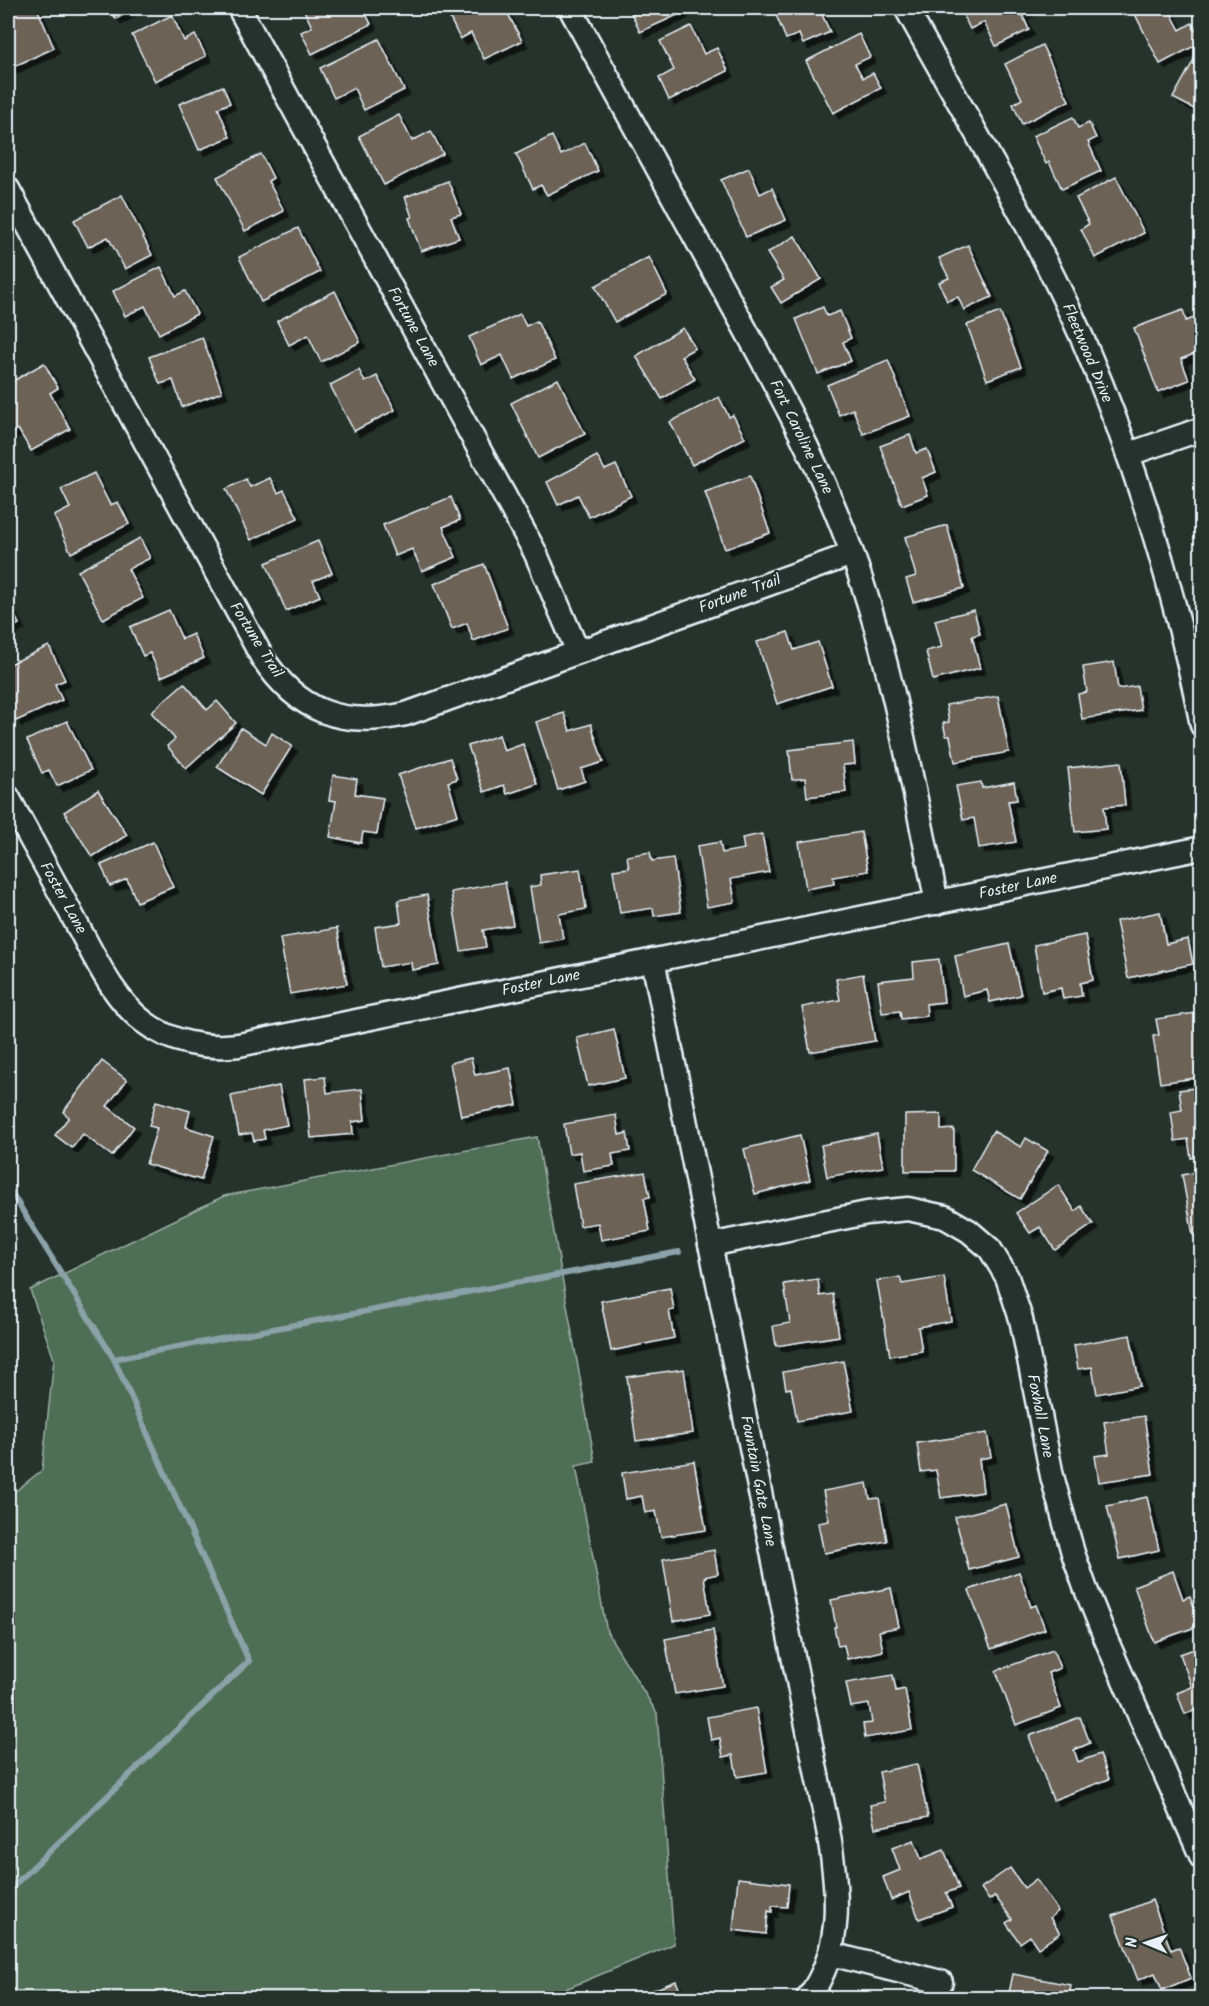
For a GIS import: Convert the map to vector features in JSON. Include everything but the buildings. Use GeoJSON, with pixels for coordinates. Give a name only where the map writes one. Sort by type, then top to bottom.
{"type":"FeatureCollection","features":[{"type":"Feature","properties":{"kind":"street","name":"Fortune Lane"},"geometry":{"type":"LineString","coordinates":[[239,8],[526,535],[558,602],[578,652]]}},
{"type":"Feature","properties":{"kind":"street","name":"Fort Caroline Lane"},"geometry":{"type":"LineString","coordinates":[[570,8],[796,424],[834,506],[877,629],[937,903]]}},
{"type":"Feature","properties":{"kind":"street","name":"Fleetwood Drive"},"geometry":{"type":"LineString","coordinates":[[906,8],[1007,191],[1082,339],[1129,454],[1163,558],[1202,725]]}},
{"type":"Feature","properties":{"kind":"street","name":"Fortune Trail"},"geometry":{"type":"LineString","coordinates":[[8,189],[254,642],[270,668],[291,692],[310,705],[328,713],[348,718],[377,719],[421,709],[852,554]]}},
{"type":"Feature","properties":{"kind":"street"},"geometry":{"type":"LineString","coordinates":[[1129,454],[1202,429]]}},
{"type":"Feature","properties":{"kind":"street","name":"Foster Lane"},"geometry":{"type":"LineString","coordinates":[[8,797],[92,950],[115,989],[134,1013],[156,1030],[184,1042],[208,1047],[239,1045],[1202,848]]}},
{"type":"Feature","properties":{"kind":"street","name":"Fountain Gate Lane"},"geometry":{"type":"LineString","coordinates":[[653,960],[828,1830],[836,1880],[837,1900],[831,1954],[820,1980],[808,1998]]}},
{"type":"Feature","properties":{"kind":"street","name":"Foxhall Lane"},"geometry":{"type":"LineString","coordinates":[[710,1245],[877,1211],[908,1209],[945,1217],[969,1231],[990,1249],[1007,1277],[1019,1313],[1052,1476],[1082,1579],[1202,1858]]}},
{"type":"Feature","properties":{"kind":"street"},"geometry":{"type":"LineString","coordinates":[[831,1954],[941,1982]]}},
{"type":"Feature","properties":{"kind":"green space"},"geometry":{"type":"Polygon","coordinates":[[[537,1137],[595,1462],[576,1466],[607,1632],[657,1713],[674,1944],[544,1998],[8,1998],[8,1497],[42,1470],[54,1359],[30,1290],[224,1196],[537,1137]]]}},
{"type":"Feature","properties":{"kind":"waterway"},"geometry":{"type":"LineString","coordinates":[[8,1187],[114,1359],[249,1661],[8,1891]]}},
{"type":"Feature","properties":{"kind":"waterway"},"geometry":{"type":"LineString","coordinates":[[114,1359],[679,1252]]}}]}
